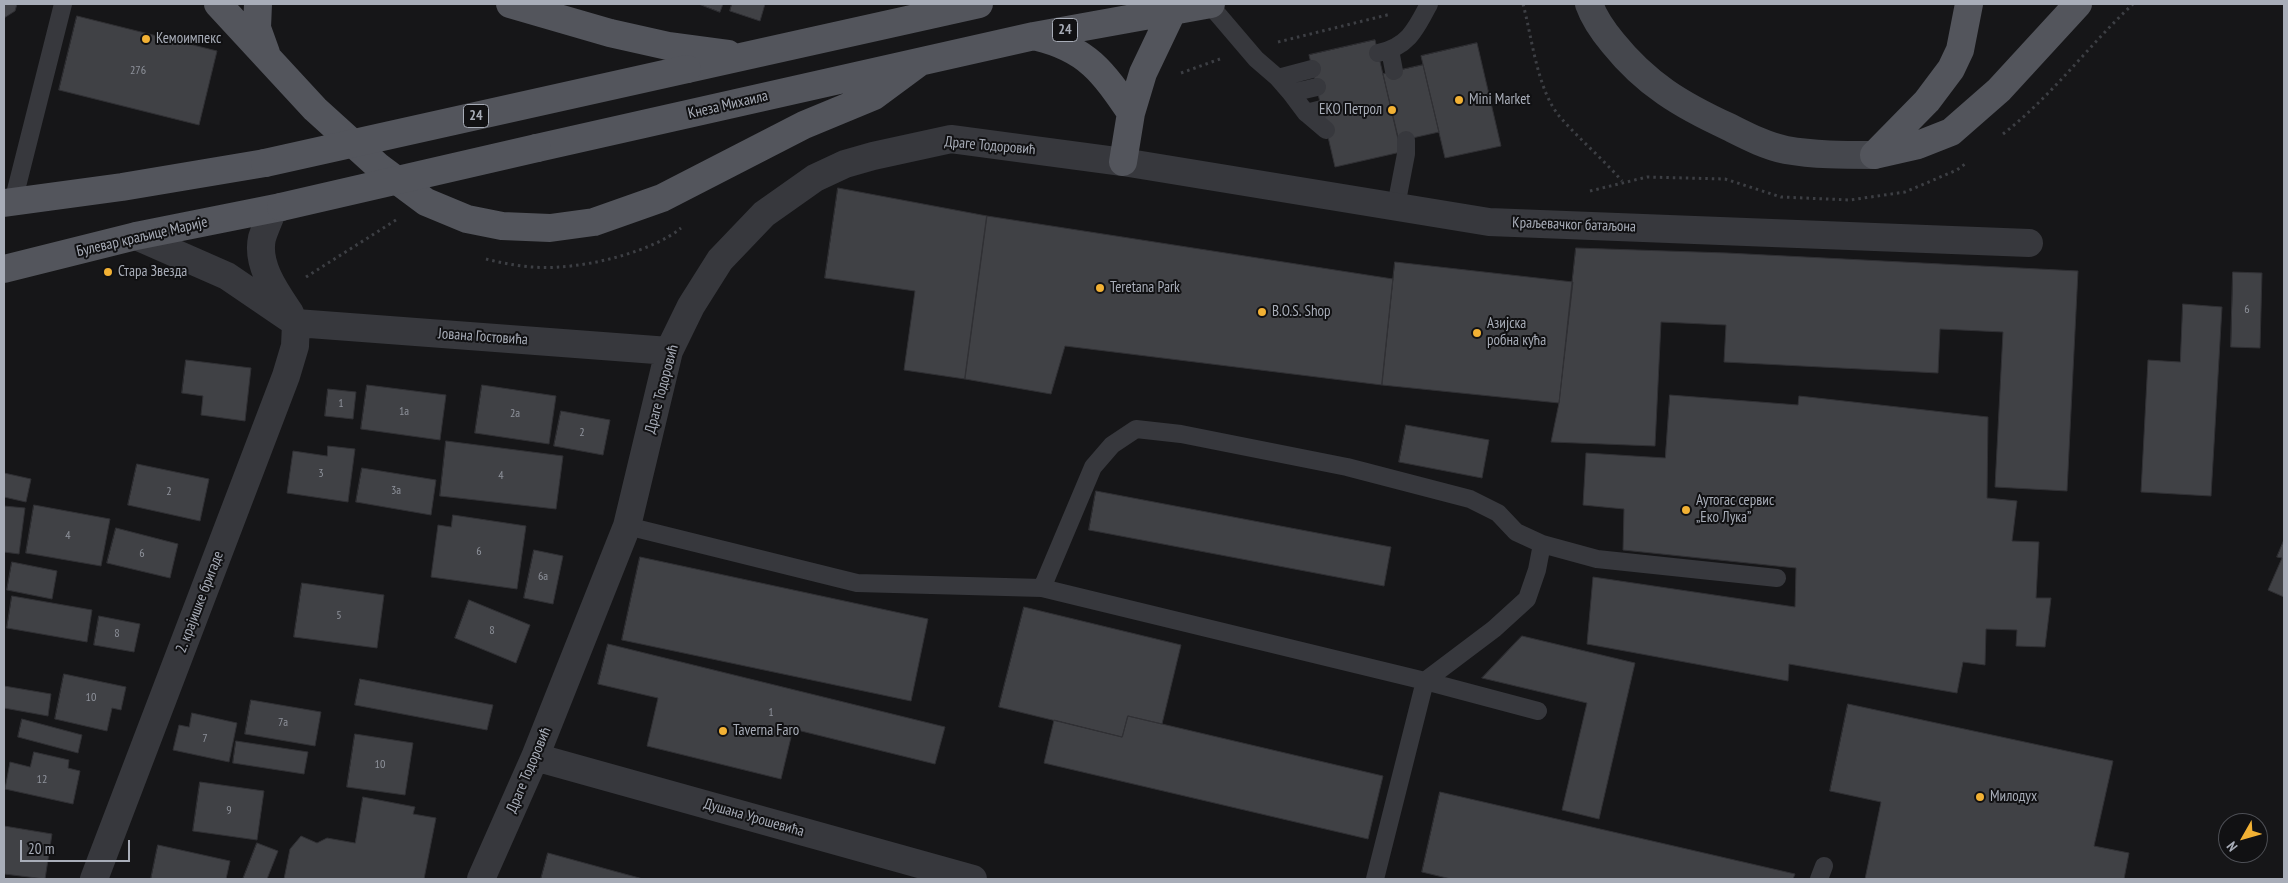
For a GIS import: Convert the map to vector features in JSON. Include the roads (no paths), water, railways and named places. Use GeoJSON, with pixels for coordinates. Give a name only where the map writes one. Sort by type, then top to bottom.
{"type":"FeatureCollection","features":[{"type":"Feature","properties":{"kind":"main road"},"geometry":{"type":"LineString","coordinates":[[218,4],[315,109],[379,166],[426,202],[467,219],[502,226],[550,228],[594,222],[662,198],[804,124],[874,96],[920,62]]}},
{"type":"Feature","properties":{"kind":"main road"},"geometry":{"type":"LineString","coordinates":[[258,4],[257,28],[267,56]]}},
{"type":"Feature","properties":{"kind":"main road"},"geometry":{"type":"LineString","coordinates":[[510,4],[610,34],[668,46],[747,56]]}},
{"type":"Feature","properties":{"kind":"main road","name":"24"},"geometry":{"type":"LineString","coordinates":[[8,202],[122,187],[265,163],[979,4]]}},
{"type":"Feature","properties":{"kind":"main road","name":"24"},"geometry":{"type":"LineString","coordinates":[[920,62],[1034,36],[1210,4]]}},
{"type":"Feature","properties":{"kind":"main road"},"geometry":{"type":"LineString","coordinates":[[1874,155],[1927,101],[1951,69],[1960,50],[1969,4]]}},
{"type":"Feature","properties":{"kind":"main road"},"geometry":{"type":"LineString","coordinates":[[1874,155],[1918,145],[1951,132],[1999,90],[2078,4]]}},
{"type":"Feature","properties":{"kind":"main road"},"geometry":{"type":"LineString","coordinates":[[1123,162],[1131,113],[1143,73],[1173,10]]}},
{"type":"Feature","properties":{"kind":"main road"},"geometry":{"type":"LineString","coordinates":[[1034,36],[1061,43],[1087,59],[1111,83],[1131,113]]}},
{"type":"Feature","properties":{"kind":"main road","name":"Кнеза Михаила"},"geometry":{"type":"LineString","coordinates":[[277,208],[920,62]]}},
{"type":"Feature","properties":{"kind":"main road","name":"Булевар краљице Марије"},"geometry":{"type":"LineString","coordinates":[[4,269],[136,236],[277,208]]}},
{"type":"Feature","properties":{"kind":"street"},"geometry":{"type":"LineString","coordinates":[[1588,4],[1604,32],[1629,63],[1665,94],[1691,110],[1750,137],[1785,149],[1834,155],[1874,155]]}},
{"type":"Feature","properties":{"kind":"street","name":"Драге Тодоровић"},"geometry":{"type":"LineString","coordinates":[[481,879],[535,757],[628,526],[669,351],[706,281],[720,260],[740,237],[764,214],[788,195],[815,178],[845,164],[951,139],[1123,162]]}},
{"type":"Feature","properties":{"kind":"street","name":"Краљевачког батаљона"},"geometry":{"type":"LineString","coordinates":[[1123,162],[1489,222],[2029,243]]}},
{"type":"Feature","properties":{"kind":"street"},"geometry":{"type":"LineString","coordinates":[[277,208],[262,239],[263,258],[267,274],[296,323]]}},
{"type":"Feature","properties":{"kind":"street"},"geometry":{"type":"LineString","coordinates":[[136,236],[227,276],[296,323]]}},
{"type":"Feature","properties":{"kind":"street","name":"Јована Гостовића"},"geometry":{"type":"LineString","coordinates":[[296,323],[669,351]]}},
{"type":"Feature","properties":{"kind":"street","name":"2. крајишке бригаде"},"geometry":{"type":"LineString","coordinates":[[94,879],[286,376],[295,346],[296,323]]}},
{"type":"Feature","properties":{"kind":"street","name":"Душана Урошевића"},"geometry":{"type":"LineString","coordinates":[[535,757],[973,879]]}},
{"type":"Feature","properties":{"kind":"lane"},"geometry":{"type":"LineString","coordinates":[[8,202],[63,4]]}},
{"type":"Feature","properties":{"kind":"lane"},"geometry":{"type":"LineString","coordinates":[[1210,4],[1256,59],[1278,78],[1291,93],[1314,111],[1326,130]]}},
{"type":"Feature","properties":{"kind":"lane"},"geometry":{"type":"LineString","coordinates":[[1388,62],[1405,42],[1429,4]]}},
{"type":"Feature","properties":{"kind":"lane"},"geometry":{"type":"LineString","coordinates":[[1278,78],[1312,69]]}},
{"type":"Feature","properties":{"kind":"lane"},"geometry":{"type":"LineString","coordinates":[[1291,93],[1317,87]]}},
{"type":"Feature","properties":{"kind":"lane"},"geometry":{"type":"LineString","coordinates":[[1396,206],[1406,154],[1406,140]]}},
{"type":"Feature","properties":{"kind":"lane"},"geometry":{"type":"LineString","coordinates":[[1042,588],[1093,467],[1112,445],[1136,429],[1181,434],[1347,467],[1470,500],[1498,513],[1516,532],[1542,544],[1597,559],[1777,578]]}},
{"type":"Feature","properties":{"kind":"lane"},"geometry":{"type":"LineString","coordinates":[[628,526],[857,583],[1042,588],[1425,681],[1538,711]]}},
{"type":"Feature","properties":{"kind":"lane"},"geometry":{"type":"LineString","coordinates":[[1375,879],[1425,681],[1494,629],[1527,599],[1537,570],[1542,544]]}},
{"type":"Feature","properties":{"kind":"place","name":"Кемоимпекс"},"geometry":{"type":"Point","coordinates":[146,39]}},
{"type":"Feature","properties":{"kind":"place","name":"Mini Market"},"geometry":{"type":"Point","coordinates":[1459,100]}},
{"type":"Feature","properties":{"kind":"place","name":"ЕКО Петрол"},"geometry":{"type":"Point","coordinates":[1392,110]}},
{"type":"Feature","properties":{"kind":"place","name":"Стара Звезда"},"geometry":{"type":"Point","coordinates":[108,272]}},
{"type":"Feature","properties":{"kind":"place","name":"Teretana Park"},"geometry":{"type":"Point","coordinates":[1100,288]}},
{"type":"Feature","properties":{"kind":"place","name":"B.O.S. Shop"},"geometry":{"type":"Point","coordinates":[1262,312]}},
{"type":"Feature","properties":{"kind":"place","name":"Азијска робна кућа"},"geometry":{"type":"Point","coordinates":[1477,333]}},
{"type":"Feature","properties":{"kind":"place","name":"Аутогас сервис „Еко Лука”"},"geometry":{"type":"Point","coordinates":[1686,510]}},
{"type":"Feature","properties":{"kind":"place","name":"Taverna Faro"},"geometry":{"type":"Point","coordinates":[723,731]}},
{"type":"Feature","properties":{"kind":"place","name":"Милодух"},"geometry":{"type":"Point","coordinates":[1980,797]}}]}
